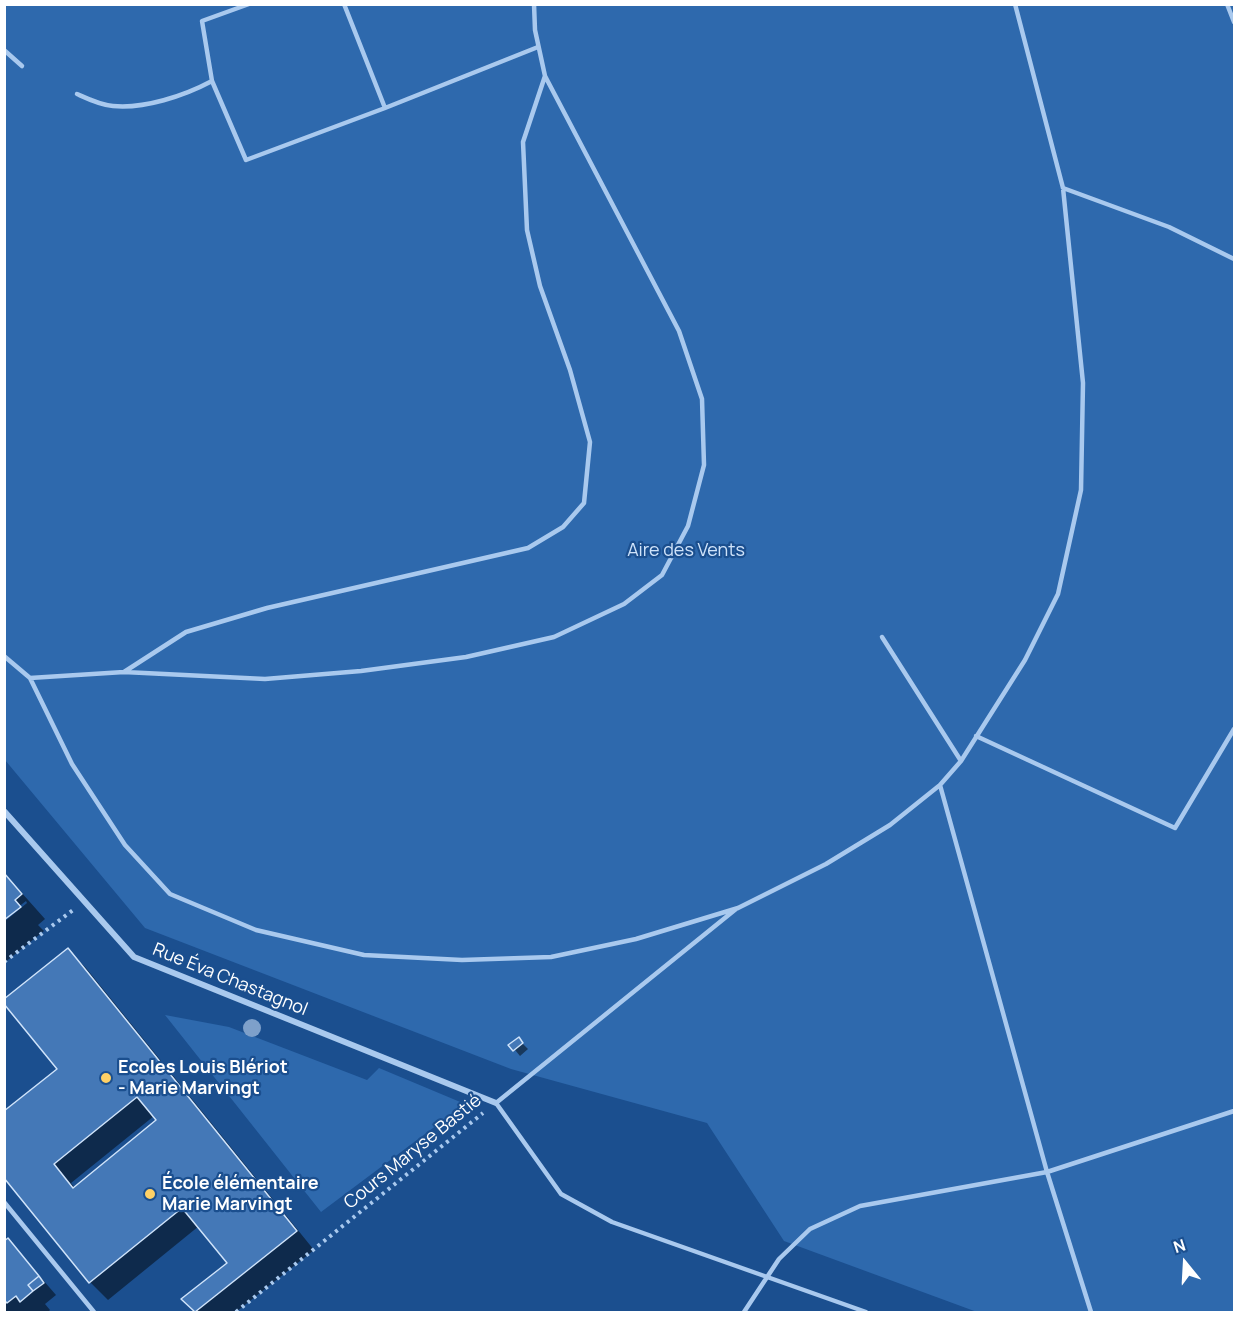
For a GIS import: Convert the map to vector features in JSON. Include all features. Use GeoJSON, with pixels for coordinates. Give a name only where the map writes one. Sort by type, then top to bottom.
{"type":"FeatureCollection","features":[{"type":"Feature","properties":{"kind":"street","name":"Rue Éva Chastagnol"},"geometry":{"type":"LineString","coordinates":[[4,811],[134,957],[496,1103]]}},
{"type":"Feature","properties":{"kind":"lane"},"geometry":{"type":"LineString","coordinates":[[249,4],[202,21],[212,81],[246,159],[385,108],[538,47]]}},
{"type":"Feature","properties":{"kind":"lane"},"geometry":{"type":"LineString","coordinates":[[344,4],[385,108]]}},
{"type":"Feature","properties":{"kind":"lane"},"geometry":{"type":"LineString","coordinates":[[30,678],[124,672],[265,679],[361,671],[466,657],[554,637],[624,604],[662,575],[688,526],[704,465],[702,399],[679,331],[545,76],[538,47],[534,4]]}},
{"type":"Feature","properties":{"kind":"lane"},"geometry":{"type":"LineString","coordinates":[[4,656],[30,678],[72,764],[125,845],[170,894],[256,930],[364,955],[462,960],[551,957],[636,939],[738,908],[826,864],[890,825],[940,785],[961,761],[1025,660],[1058,594],[1081,490],[1083,383],[1063,188],[1015,4]]}},
{"type":"Feature","properties":{"kind":"lane"},"geometry":{"type":"LineString","coordinates":[[1227,4],[1234,22]]}},
{"type":"Feature","properties":{"kind":"lane"},"geometry":{"type":"LineString","coordinates":[[4,50],[22,66]]}},
{"type":"Feature","properties":{"kind":"lane"},"geometry":{"type":"LineString","coordinates":[[124,672],[186,632],[267,608],[375,581],[528,548],[563,527],[584,503],[590,442],[570,370],[540,286],[527,230],[523,142],[545,76]]}},
{"type":"Feature","properties":{"kind":"lane"},"geometry":{"type":"LineString","coordinates":[[77,94],[113,106],[140,104],[196,89],[212,81]]}},
{"type":"Feature","properties":{"kind":"lane"},"geometry":{"type":"LineString","coordinates":[[1063,188],[1170,227],[1234,259]]}},
{"type":"Feature","properties":{"kind":"lane"},"geometry":{"type":"LineString","coordinates":[[882,637],[961,761]]}},
{"type":"Feature","properties":{"kind":"lane"},"geometry":{"type":"LineString","coordinates":[[976,736],[1174,828],[1234,729]]}},
{"type":"Feature","properties":{"kind":"lane"},"geometry":{"type":"LineString","coordinates":[[940,785],[1047,1172],[1091,1312]]}},
{"type":"Feature","properties":{"kind":"lane"},"geometry":{"type":"LineString","coordinates":[[738,908],[496,1103],[561,1194],[612,1222],[866,1312]]}},
{"type":"Feature","properties":{"kind":"lane"},"geometry":{"type":"LineString","coordinates":[[744,1312],[778,1259],[810,1229],[860,1206],[1047,1172],[1234,1111]]}},
{"type":"Feature","properties":{"kind":"lane"},"geometry":{"type":"LineString","coordinates":[[4,1202],[93,1312]]}},
{"type":"Feature","properties":{"kind":"path"},"geometry":{"type":"LineString","coordinates":[[4,962],[84,902]]}},
{"type":"Feature","properties":{"kind":"path","name":"Cours Maryse Bastié"},"geometry":{"type":"LineString","coordinates":[[236,1312],[496,1103]]}},
{"type":"Feature","properties":{"kind":"green space","name":"Aire des Vents"},"geometry":{"type":"Polygon","coordinates":[[[4,5],[1234,5],[1234,1312],[977,1312],[784,1241],[707,1123],[511,1069],[145,928],[5,760],[4,5]]]}},
{"type":"Feature","properties":{"kind":"green space"},"geometry":{"type":"Polygon","coordinates":[[[165,1015],[229,1027],[367,1080],[379,1068],[465,1104],[321,1212],[165,1015]]]}},
{"type":"Feature","properties":{"kind":"building"},"geometry":{"type":"Polygon","coordinates":[[[4,873],[22,894],[15,900],[21,907],[4,920],[4,873]]]}},
{"type":"Feature","properties":{"kind":"building","name":"Ecoles Louis Blériot - Marie Marvingt"},"geometry":{"type":"Polygon","coordinates":[[[68,948],[297,1231],[195,1312],[181,1299],[227,1263],[182,1208],[89,1283],[4,1178],[4,1111],[57,1069],[4,1004],[4,999],[68,948]],[[137,1097],[54,1164],[73,1188],[156,1120],[137,1097]]]}},
{"type":"Feature","properties":{"kind":"building"},"geometry":{"type":"Polygon","coordinates":[[[519,1037],[523,1043],[513,1051],[508,1045],[519,1037]]]}},
{"type":"Feature","properties":{"kind":"building"},"geometry":{"type":"Polygon","coordinates":[[[8,1238],[39,1276],[28,1285],[33,1291],[20,1302],[16,1296],[7,1303],[4,1300],[4,1241],[8,1238]]]}},
{"type":"Feature","properties":{"kind":"building"},"geometry":{"type":"Polygon","coordinates":[[[39,1276],[44,1283],[33,1291],[28,1285],[39,1276]]]}},
{"type":"Feature","properties":{"kind":"place","name":"Ecoles Louis Blériot - Marie Marvingt"},"geometry":{"type":"Point","coordinates":[106,1078]}},
{"type":"Feature","properties":{"kind":"place","name":"École élémentaire Marie Marvingt"},"geometry":{"type":"Point","coordinates":[150,1194]}}]}
